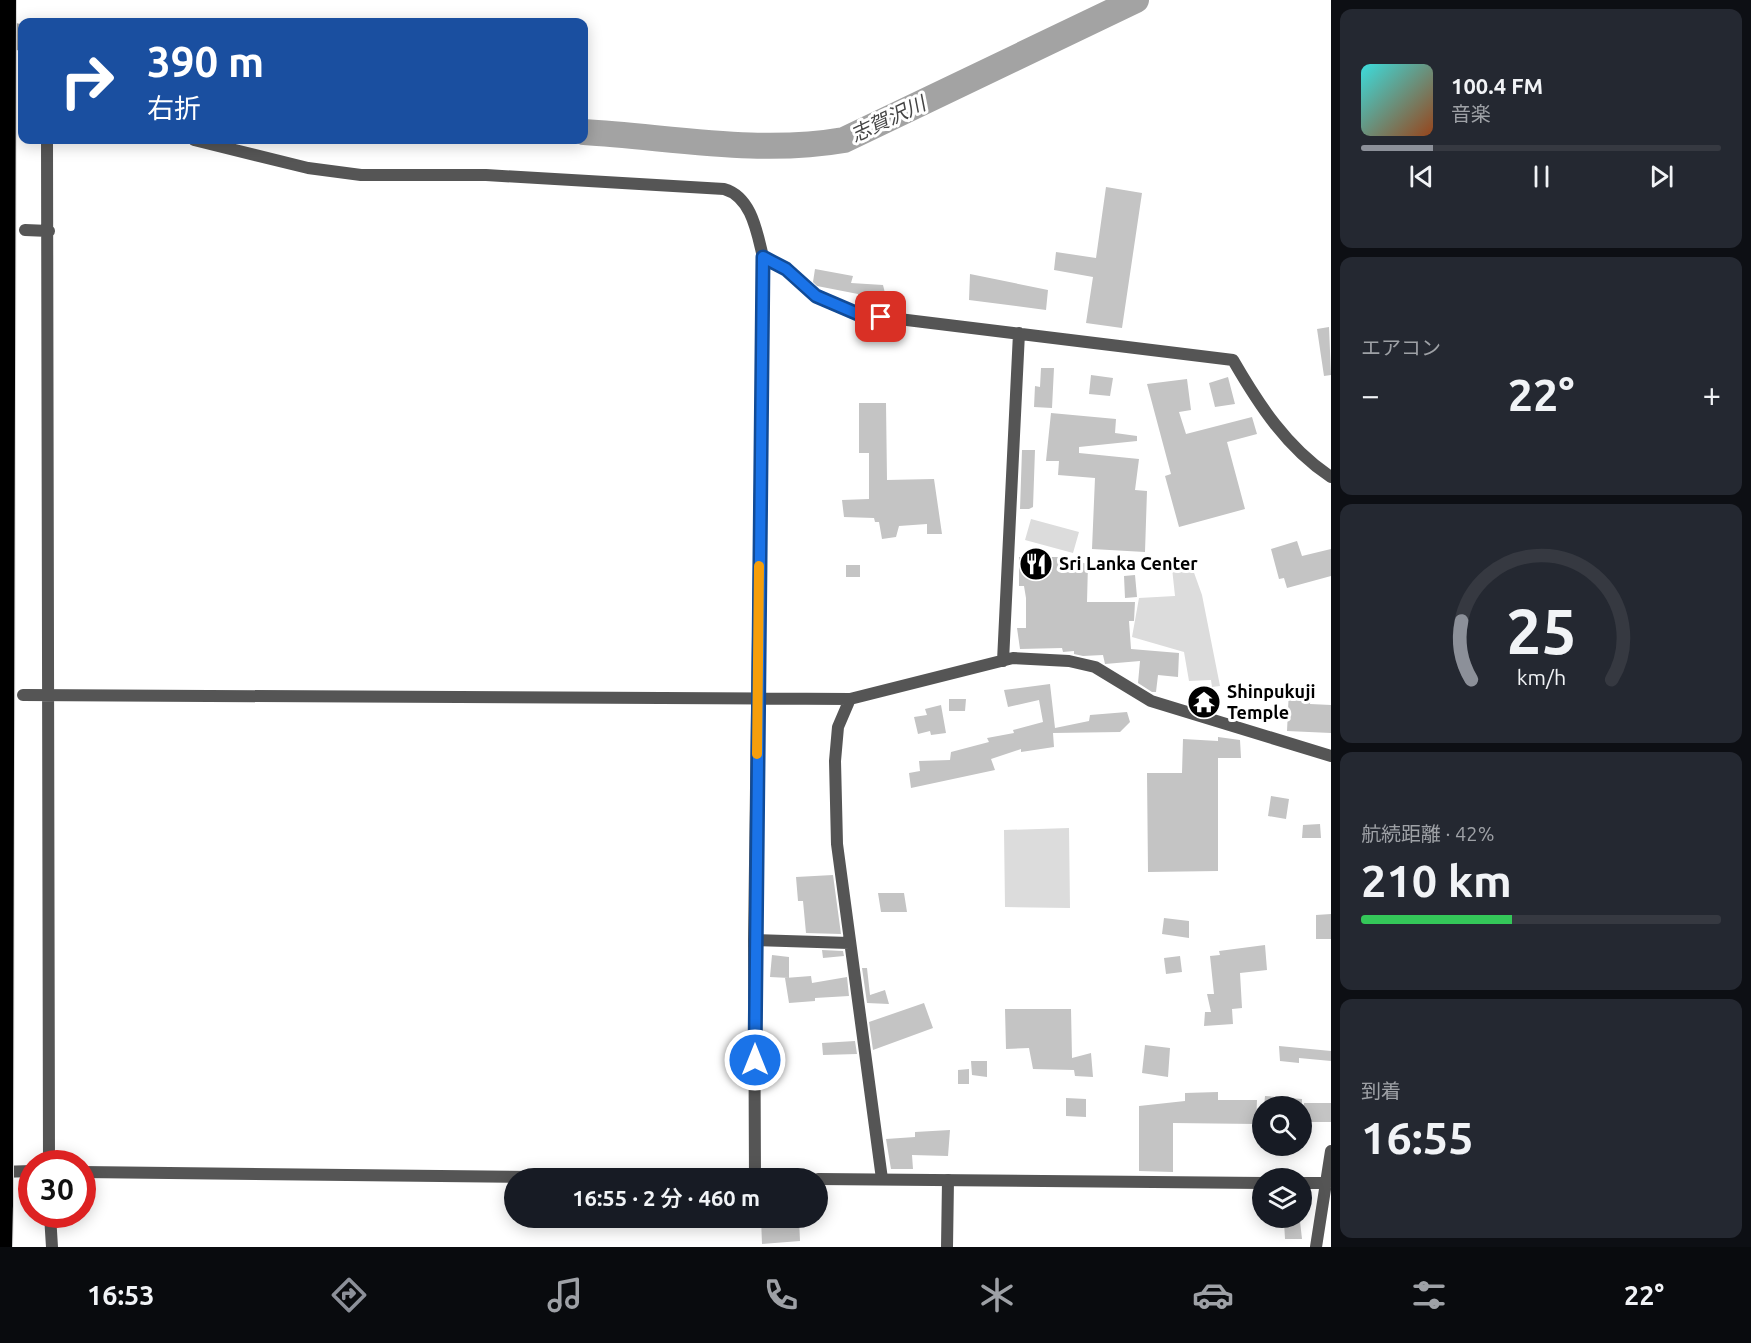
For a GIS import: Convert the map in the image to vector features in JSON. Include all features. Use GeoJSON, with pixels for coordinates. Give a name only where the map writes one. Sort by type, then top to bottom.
{"type":"FeatureCollection","features":[{"type":"Feature","properties":{"kind":"highway"},"geometry":{"type":"LineString","coordinates":[[3,1247],[8,0]]}},
{"type":"Feature","properties":{"kind":"street"},"geometry":{"type":"LineString","coordinates":[[47,144],[50,695],[49,1150]]}},
{"type":"Feature","properties":{"kind":"street"},"geometry":{"type":"LineString","coordinates":[[210,144],[308,168],[361,175],[486,175],[724,189],[735,192],[748,209],[757,230],[763,257],[754,940],[756,1168]]}},
{"type":"Feature","properties":{"kind":"street"},"geometry":{"type":"LineString","coordinates":[[25,230],[49,231]]}},
{"type":"Feature","properties":{"kind":"street"},"geometry":{"type":"LineString","coordinates":[[763,257],[786,269],[816,296],[858,314],[1233,360],[1254,396],[1286,439],[1331,477]]}},
{"type":"Feature","properties":{"kind":"street"},"geometry":{"type":"LineString","coordinates":[[1003,661],[1019,333]]}},
{"type":"Feature","properties":{"kind":"street"},"geometry":{"type":"LineString","coordinates":[[23,695],[850,699],[1003,661],[1034,657],[1095,667],[1151,701],[1331,756]]}},
{"type":"Feature","properties":{"kind":"street"},"geometry":{"type":"LineString","coordinates":[[850,699],[838,727],[835,761],[837,844],[882,1179]]}},
{"type":"Feature","properties":{"kind":"street"},"geometry":{"type":"LineString","coordinates":[[754,940],[849,943]]}},
{"type":"Feature","properties":{"kind":"street"},"geometry":{"type":"LineString","coordinates":[[1316,1247],[1329,1184],[1331,1151]]}},
{"type":"Feature","properties":{"kind":"street"},"geometry":{"type":"LineString","coordinates":[[0,1172],[18,1172]]}},
{"type":"Feature","properties":{"kind":"street"},"geometry":{"type":"LineString","coordinates":[[96,1172],[504,1177]]}},
{"type":"Feature","properties":{"kind":"street"},"geometry":{"type":"LineString","coordinates":[[828,1179],[1252,1183]]}},
{"type":"Feature","properties":{"kind":"street"},"geometry":{"type":"LineString","coordinates":[[947,1247],[948,1180]]}},
{"type":"Feature","properties":{"kind":"street"},"geometry":{"type":"LineString","coordinates":[[1312,1183],[1329,1184]]}},
{"type":"Feature","properties":{"kind":"street"},"geometry":{"type":"LineString","coordinates":[[51,1228],[52,1247]]}},
{"type":"Feature","properties":{"kind":"shaded area"},"geometry":{"type":"Polygon","coordinates":[[[1031,519],[1079,532],[1073,553],[1025,540],[1031,519]]]}},
{"type":"Feature","properties":{"kind":"shaded area"},"geometry":{"type":"Polygon","coordinates":[[[1192,567],[1202,595],[1220,686],[1212,687],[1211,680],[1189,681],[1184,652],[1132,637],[1139,598],[1175,596],[1172,568],[1192,567]]]}},
{"type":"Feature","properties":{"kind":"shaded area"},"geometry":{"type":"Polygon","coordinates":[[[1069,828],[1070,908],[1005,907],[1004,830],[1069,828]]]}},
{"type":"Feature","properties":{"kind":"building"},"geometry":{"type":"Polygon","coordinates":[[[1106,187],[1142,193],[1122,328],[1086,323],[1093,277],[1054,270],[1056,252],[1096,258],[1106,187]]]}},
{"type":"Feature","properties":{"kind":"building"},"geometry":{"type":"Polygon","coordinates":[[[815,269],[853,276],[851,283],[883,285],[885,293],[880,305],[858,299],[858,294],[817,286],[813,282],[815,269]]]}},
{"type":"Feature","properties":{"kind":"building"},"geometry":{"type":"Polygon","coordinates":[[[970,274],[1048,290],[1046,310],[969,300],[970,274]]]}},
{"type":"Feature","properties":{"kind":"building"},"geometry":{"type":"Polygon","coordinates":[[[1329,327],[1331,375],[1324,376],[1317,329],[1329,327]]]}},
{"type":"Feature","properties":{"kind":"building"},"geometry":{"type":"Polygon","coordinates":[[[1041,368],[1054,368],[1052,408],[1034,407],[1035,386],[1040,387],[1041,368]]]}},
{"type":"Feature","properties":{"kind":"building"},"geometry":{"type":"Polygon","coordinates":[[[1091,375],[1113,378],[1110,396],[1089,394],[1091,375]]]}},
{"type":"Feature","properties":{"kind":"building"},"geometry":{"type":"Polygon","coordinates":[[[1228,377],[1235,404],[1215,407],[1209,383],[1228,377]]]}},
{"type":"Feature","properties":{"kind":"building"},"geometry":{"type":"Polygon","coordinates":[[[1187,379],[1191,410],[1179,412],[1186,434],[1252,417],[1257,434],[1227,442],[1245,509],[1179,527],[1165,476],[1171,474],[1147,384],[1187,379]]]}},
{"type":"Feature","properties":{"kind":"building"},"geometry":{"type":"Polygon","coordinates":[[[859,403],[886,403],[887,480],[934,479],[942,534],[927,534],[927,524],[899,526],[896,537],[882,539],[879,522],[875,522],[874,518],[844,517],[842,500],[869,499],[869,453],[859,453],[859,403]]]}},
{"type":"Feature","properties":{"kind":"building"},"geometry":{"type":"Polygon","coordinates":[[[1051,413],[1116,419],[1115,433],[1137,436],[1137,441],[1079,447],[1079,453],[1139,459],[1135,490],[1147,491],[1145,552],[1092,549],[1095,478],[1058,475],[1059,461],[1046,461],[1051,413]]]}},
{"type":"Feature","properties":{"kind":"building"},"geometry":{"type":"Polygon","coordinates":[[[1022,450],[1035,450],[1033,507],[1029,509],[1020,509],[1022,450]]]}},
{"type":"Feature","properties":{"kind":"building"},"geometry":{"type":"Polygon","coordinates":[[[1297,541],[1302,556],[1331,549],[1331,576],[1287,588],[1284,578],[1279,579],[1271,549],[1297,541]]]}},
{"type":"Feature","properties":{"kind":"building"},"geometry":{"type":"Polygon","coordinates":[[[1019,557],[1057,557],[1088,564],[1087,602],[1135,602],[1134,621],[1129,621],[1131,649],[1179,653],[1178,677],[1158,675],[1156,692],[1152,692],[1138,683],[1140,661],[1105,664],[1103,655],[1083,656],[1074,654],[1074,651],[1063,652],[1062,648],[1020,649],[1017,628],[1026,628],[1026,598],[1024,586],[1019,586],[1019,557]]]}},
{"type":"Feature","properties":{"kind":"building"},"geometry":{"type":"Polygon","coordinates":[[[846,565],[860,565],[860,577],[846,577],[846,565]]]}},
{"type":"Feature","properties":{"kind":"building"},"geometry":{"type":"Polygon","coordinates":[[[1135,575],[1137,597],[1125,598],[1124,576],[1135,575]]]}},
{"type":"Feature","properties":{"kind":"building"},"geometry":{"type":"Polygon","coordinates":[[[1050,684],[1055,728],[1089,721],[1090,715],[1127,712],[1130,722],[1120,732],[1053,733],[1054,747],[1021,752],[1021,749],[991,759],[995,770],[911,788],[909,773],[920,771],[919,761],[950,760],[951,752],[989,742],[987,738],[1014,733],[1013,730],[1043,722],[1039,700],[1008,707],[1004,690],[1050,684]]]}},
{"type":"Feature","properties":{"kind":"building"},"geometry":{"type":"Polygon","coordinates":[[[1289,689],[1311,690],[1310,704],[1331,705],[1331,733],[1287,731],[1289,689]]]}},
{"type":"Feature","properties":{"kind":"building"},"geometry":{"type":"Polygon","coordinates":[[[1197,697],[1212,698],[1211,709],[1196,706],[1197,697]]]}},
{"type":"Feature","properties":{"kind":"building"},"geometry":{"type":"Polygon","coordinates":[[[949,699],[966,699],[965,711],[949,711],[949,699]]]}},
{"type":"Feature","properties":{"kind":"building"},"geometry":{"type":"Polygon","coordinates":[[[941,705],[946,733],[931,735],[930,731],[918,734],[914,717],[927,715],[925,709],[941,705]]]}},
{"type":"Feature","properties":{"kind":"building"},"geometry":{"type":"Polygon","coordinates":[[[1218,737],[1240,740],[1241,758],[1218,758],[1218,871],[1148,872],[1147,773],[1182,773],[1183,739],[1218,741],[1218,737]]]}},
{"type":"Feature","properties":{"kind":"building"},"geometry":{"type":"Polygon","coordinates":[[[1271,796],[1289,799],[1286,819],[1268,816],[1271,796]]]}},
{"type":"Feature","properties":{"kind":"building"},"geometry":{"type":"Polygon","coordinates":[[[1320,824],[1321,838],[1302,838],[1303,825],[1320,824]]]}},
{"type":"Feature","properties":{"kind":"building"},"geometry":{"type":"Polygon","coordinates":[[[833,875],[841,934],[806,933],[803,901],[798,901],[796,877],[833,875]]]}},
{"type":"Feature","properties":{"kind":"building"},"geometry":{"type":"Polygon","coordinates":[[[878,893],[904,893],[907,912],[881,912],[878,893]]]}},
{"type":"Feature","properties":{"kind":"building"},"geometry":{"type":"Polygon","coordinates":[[[1331,914],[1331,939],[1316,939],[1316,915],[1331,914]]]}},
{"type":"Feature","properties":{"kind":"building"},"geometry":{"type":"Polygon","coordinates":[[[1164,918],[1189,921],[1189,938],[1162,934],[1164,918]]]}},
{"type":"Feature","properties":{"kind":"building"},"geometry":{"type":"Polygon","coordinates":[[[1265,945],[1267,970],[1240,973],[1242,1008],[1232,1009],[1233,1024],[1204,1026],[1205,1012],[1211,1012],[1207,994],[1214,994],[1210,956],[1220,955],[1219,951],[1265,945]]]}},
{"type":"Feature","properties":{"kind":"building"},"geometry":{"type":"Polygon","coordinates":[[[822,950],[843,951],[844,956],[823,958],[822,950]]]}},
{"type":"Feature","properties":{"kind":"building"},"geometry":{"type":"Polygon","coordinates":[[[772,955],[789,957],[789,978],[770,977],[772,955]]]}},
{"type":"Feature","properties":{"kind":"building"},"geometry":{"type":"Polygon","coordinates":[[[1180,956],[1182,972],[1166,974],[1164,958],[1180,956]]]}},
{"type":"Feature","properties":{"kind":"building"},"geometry":{"type":"Polygon","coordinates":[[[862,968],[867,968],[870,995],[885,990],[889,1004],[867,1003],[862,968]]]}},
{"type":"Feature","properties":{"kind":"building"},"geometry":{"type":"Polygon","coordinates":[[[811,976],[812,983],[847,977],[849,996],[815,998],[815,1001],[789,1003],[785,978],[811,976]]]}},
{"type":"Feature","properties":{"kind":"building"},"geometry":{"type":"Polygon","coordinates":[[[924,1003],[933,1028],[873,1050],[869,1022],[924,1003]]]}},
{"type":"Feature","properties":{"kind":"building"},"geometry":{"type":"Polygon","coordinates":[[[1005,1009],[1071,1009],[1072,1058],[1091,1053],[1093,1077],[1075,1076],[1074,1070],[1033,1069],[1029,1048],[1006,1049],[1005,1009]]]}},
{"type":"Feature","properties":{"kind":"building"},"geometry":{"type":"Polygon","coordinates":[[[855,1041],[857,1054],[823,1055],[822,1043],[855,1041]]]}},
{"type":"Feature","properties":{"kind":"building"},"geometry":{"type":"Polygon","coordinates":[[[1145,1045],[1170,1048],[1168,1077],[1142,1073],[1145,1045]]]}},
{"type":"Feature","properties":{"kind":"building"},"geometry":{"type":"Polygon","coordinates":[[[1279,1046],[1331,1051],[1331,1061],[1299,1058],[1299,1063],[1280,1061],[1279,1046]]]}},
{"type":"Feature","properties":{"kind":"building"},"geometry":{"type":"Polygon","coordinates":[[[971,1061],[987,1061],[987,1077],[972,1075],[971,1061]]]}},
{"type":"Feature","properties":{"kind":"building"},"geometry":{"type":"Polygon","coordinates":[[[969,1069],[969,1084],[958,1084],[958,1070],[969,1069]]]}},
{"type":"Feature","properties":{"kind":"building"},"geometry":{"type":"Polygon","coordinates":[[[1218,1092],[1218,1100],[1252,1100],[1252,1124],[1173,1123],[1173,1172],[1139,1171],[1139,1106],[1185,1101],[1185,1093],[1218,1092]]]}},
{"type":"Feature","properties":{"kind":"building"},"geometry":{"type":"Polygon","coordinates":[[[1066,1098],[1086,1099],[1086,1117],[1066,1116],[1066,1098]]]}},
{"type":"Feature","properties":{"kind":"building"},"geometry":{"type":"Polygon","coordinates":[[[1312,1103],[1331,1103],[1331,1122],[1312,1122],[1312,1103]]]}},
{"type":"Feature","properties":{"kind":"building"},"geometry":{"type":"Polygon","coordinates":[[[950,1130],[948,1156],[912,1155],[913,1169],[891,1169],[886,1139],[915,1137],[915,1132],[950,1130]]]}},
{"type":"Feature","properties":{"kind":"building"},"geometry":{"type":"Polygon","coordinates":[[[761,1228],[799,1228],[800,1241],[762,1244],[761,1228]]]}},
{"type":"Feature","properties":{"kind":"building"},"geometry":{"type":"Polygon","coordinates":[[[1284,1228],[1301,1228],[1302,1239],[1285,1239],[1284,1228]]]}},
{"type":"Feature","properties":{"kind":"waterway","name":"志賀沢川"},"geometry":{"type":"LineString","coordinates":[[588,132],[714,144],[779,146],[844,140],[1136,0]]}},
{"type":"Feature","properties":{"kind":"waterway","name":"志賀沢川"},"geometry":{"type":"LineString","coordinates":[[0,32],[18,37]]}},
{"type":"Feature","properties":{"kind":"slow traffic"},"geometry":{"type":"LineString","coordinates":[[757,754],[759,566]]}},
{"type":"Feature","properties":{"kind":"place","name":"Sri Lanka Center"},"geometry":{"type":"Point","coordinates":[1036,564]}},
{"type":"Feature","properties":{"kind":"place","name":"Shinpukuji Temple"},"geometry":{"type":"Point","coordinates":[1204,702]}},
{"type":"Feature","properties":{"kind":"route"},"geometry":{"type":"LineString","coordinates":[[755,1060],[754,940],[763,257],[786,269],[816,296],[858,314],[881,317]]}}]}
